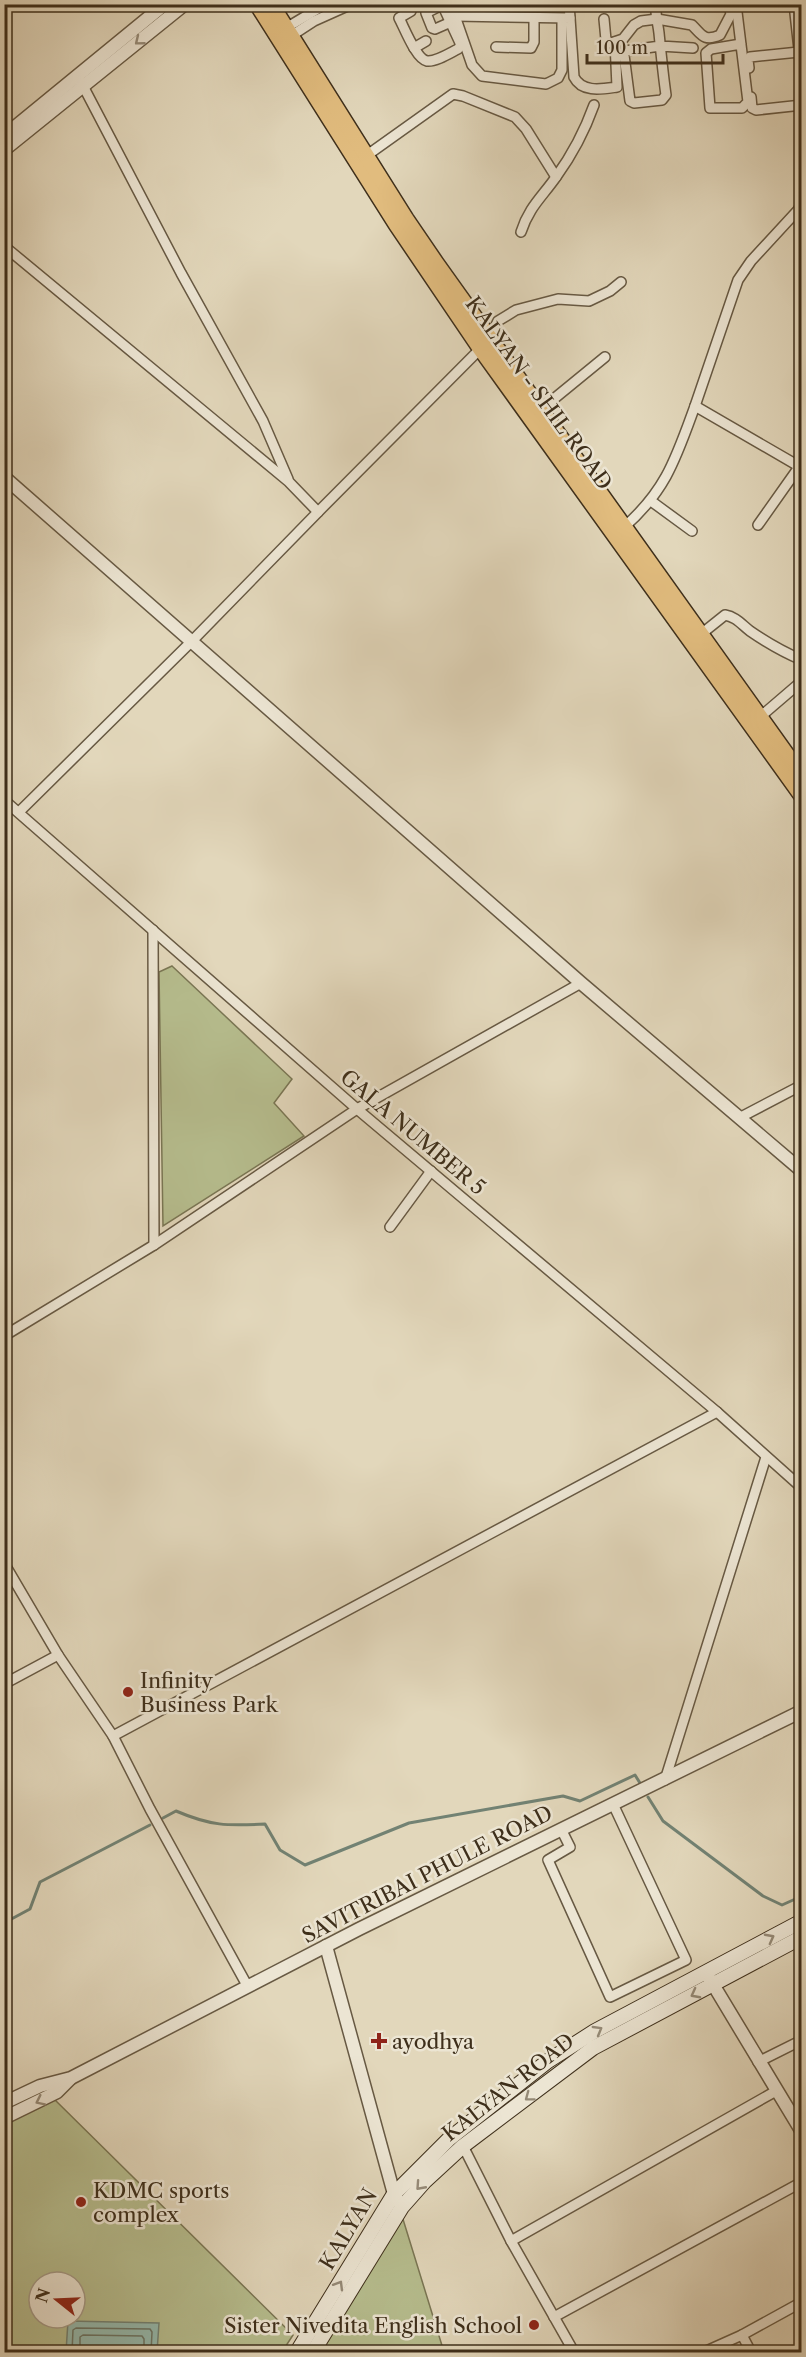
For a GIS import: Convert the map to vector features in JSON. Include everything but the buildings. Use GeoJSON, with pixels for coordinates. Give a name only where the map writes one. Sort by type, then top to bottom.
{"type":"FeatureCollection","features":[{"type":"Feature","properties":{"kind":"main road","name":"KALYAN - SHIL ROAD"},"geometry":{"type":"LineString","coordinates":[[257,4],[396,224],[619,531],[700,635],[801,776]]}},
{"type":"Feature","properties":{"kind":"main road","name":"KALYAN - SHIL ROAD"},"geometry":{"type":"LineString","coordinates":[[271,4],[484,344],[539,411],[801,796]]}},
{"type":"Feature","properties":{"kind":"main road","name":"KALYAN ROAD"},"geometry":{"type":"LineString","coordinates":[[449,2139],[548,2061],[620,2017],[801,1921]]}},
{"type":"Feature","properties":{"kind":"main road","name":"KALYAN ROAD"},"geometry":{"type":"LineString","coordinates":[[314,2352],[402,2207],[425,2181],[463,2146],[593,2048],[801,1937]]}},
{"type":"Feature","properties":{"kind":"main road"},"geometry":{"type":"LineString","coordinates":[[620,2017],[626,2031]]}},
{"type":"Feature","properties":{"kind":"main road","name":"KALYAN"},"geometry":{"type":"LineString","coordinates":[[297,2352],[394,2194],[449,2139]]}},
{"type":"Feature","properties":{"kind":"street"},"geometry":{"type":"LineString","coordinates":[[4,150],[165,4]]}},
{"type":"Feature","properties":{"kind":"street"},"geometry":{"type":"LineString","coordinates":[[4,136],[185,4]]}},
{"type":"Feature","properties":{"kind":"street"},"geometry":{"type":"LineString","coordinates":[[289,32],[326,4]]}},
{"type":"Feature","properties":{"kind":"street"},"geometry":{"type":"LineString","coordinates":[[289,32],[352,4]]}},
{"type":"Feature","properties":{"kind":"street"},"geometry":{"type":"LineString","coordinates":[[411,11],[399,17],[414,48],[422,59],[430,61],[458,49],[460,44],[451,4]]}},
{"type":"Feature","properties":{"kind":"street"},"geometry":{"type":"LineString","coordinates":[[566,19],[453,19],[435,29],[432,28],[426,13],[442,5],[453,19],[472,65],[482,76],[546,84],[558,78],[562,70],[569,4]]}},
{"type":"Feature","properties":{"kind":"street"},"geometry":{"type":"LineString","coordinates":[[656,4],[657,19],[660,46],[665,98],[632,102],[628,99],[624,53],[660,46],[693,48]]}},
{"type":"Feature","properties":{"kind":"street"},"geometry":{"type":"LineString","coordinates":[[604,19],[606,40],[611,43],[623,39],[634,25],[657,19],[692,25],[703,38],[717,37],[731,15],[729,4]]}},
{"type":"Feature","properties":{"kind":"street"},"geometry":{"type":"LineString","coordinates":[[736,4],[741,44],[746,105],[742,108],[710,108],[706,53],[711,49],[741,44]]}},
{"type":"Feature","properties":{"kind":"street"},"geometry":{"type":"LineString","coordinates":[[795,4],[801,76]]}},
{"type":"Feature","properties":{"kind":"street"},"geometry":{"type":"LineString","coordinates":[[496,47],[531,48],[534,42],[534,19]]}},
{"type":"Feature","properties":{"kind":"street"},"geometry":{"type":"LineString","coordinates":[[566,19],[574,77],[580,86],[588,89],[617,87],[615,42]]}},
{"type":"Feature","properties":{"kind":"street"},"geometry":{"type":"LineString","coordinates":[[414,48],[426,41]]}},
{"type":"Feature","properties":{"kind":"street"},"geometry":{"type":"LineString","coordinates":[[799,52],[750,57],[748,60],[752,108],[756,110],[801,105]]}},
{"type":"Feature","properties":{"kind":"street"},"geometry":{"type":"LineString","coordinates":[[80,82],[175,263],[263,421],[289,482]]}},
{"type":"Feature","properties":{"kind":"street"},"geometry":{"type":"LineString","coordinates":[[366,156],[453,94],[515,117],[526,129],[556,177]]}},
{"type":"Feature","properties":{"kind":"street"},"geometry":{"type":"LineString","coordinates":[[521,232],[526,215],[556,177],[587,125],[594,105]]}},
{"type":"Feature","properties":{"kind":"street"},"geometry":{"type":"LineString","coordinates":[[619,531],[651,501],[673,466],[738,280],[751,261],[798,210],[801,203]]}},
{"type":"Feature","properties":{"kind":"street"},"geometry":{"type":"LineString","coordinates":[[4,246],[289,482],[318,512]]}},
{"type":"Feature","properties":{"kind":"street"},"geometry":{"type":"LineString","coordinates":[[19,812],[192,642],[484,344],[498,321],[516,310],[558,298],[589,302],[610,291],[621,282]]}},
{"type":"Feature","properties":{"kind":"street"},"geometry":{"type":"LineString","coordinates":[[539,411],[605,357]]}},
{"type":"Feature","properties":{"kind":"street"},"geometry":{"type":"LineString","coordinates":[[695,406],[800,468],[758,525]]}},
{"type":"Feature","properties":{"kind":"street"},"geometry":{"type":"LineString","coordinates":[[4,477],[581,983],[801,1170]]}},
{"type":"Feature","properties":{"kind":"street"},"geometry":{"type":"LineString","coordinates":[[651,501],[692,531]]}},
{"type":"Feature","properties":{"kind":"street"},"geometry":{"type":"LineString","coordinates":[[700,635],[725,615],[734,617],[776,648],[801,660]]}},
{"type":"Feature","properties":{"kind":"street"},"geometry":{"type":"LineString","coordinates":[[760,717],[801,681]]}},
{"type":"Feature","properties":{"kind":"street","name":"GALA NUMBER 5"},"geometry":{"type":"LineString","coordinates":[[4,800],[357,1109],[717,1412],[801,1488]]}},
{"type":"Feature","properties":{"kind":"street"},"geometry":{"type":"LineString","coordinates":[[153,930],[154,1245]]}},
{"type":"Feature","properties":{"kind":"street"},"geometry":{"type":"LineString","coordinates":[[4,1336],[154,1245],[357,1109],[581,983]]}},
{"type":"Feature","properties":{"kind":"street"},"geometry":{"type":"LineString","coordinates":[[740,1118],[801,1085]]}},
{"type":"Feature","properties":{"kind":"street"},"geometry":{"type":"LineString","coordinates":[[390,1227],[431,1171]]}},
{"type":"Feature","properties":{"kind":"street"},"geometry":{"type":"LineString","coordinates":[[113,1736],[717,1412]]}},
{"type":"Feature","properties":{"kind":"street"},"geometry":{"type":"LineString","coordinates":[[665,1779],[766,1456]]}},
{"type":"Feature","properties":{"kind":"street"},"geometry":{"type":"LineString","coordinates":[[4,1563],[58,1655],[113,1736],[150,1809],[248,1987]]}},
{"type":"Feature","properties":{"kind":"street"},"geometry":{"type":"LineString","coordinates":[[4,1684],[58,1655]]}},
{"type":"Feature","properties":{"kind":"street","name":"SAVITRIBAI PHULE ROAD"},"geometry":{"type":"LineString","coordinates":[[4,2103],[40,2086],[71,2078],[326,1946],[801,1710]]}},
{"type":"Feature","properties":{"kind":"street"},"geometry":{"type":"LineString","coordinates":[[561,1829],[570,1847],[548,1860],[610,1997],[686,1960],[613,1804]]}},
{"type":"Feature","properties":{"kind":"street"},"geometry":{"type":"LineString","coordinates":[[326,1946],[394,2194],[402,2207]]}},
{"type":"Feature","properties":{"kind":"street"},"geometry":{"type":"LineString","coordinates":[[705,1972],[801,2132]]}},
{"type":"Feature","properties":{"kind":"street"},"geometry":{"type":"LineString","coordinates":[[758,2062],[801,2040]]}},
{"type":"Feature","properties":{"kind":"street","name":"SAVITRIBAI PHULE ROAD"},"geometry":{"type":"LineString","coordinates":[[4,2118],[57,2092],[71,2078]]}},
{"type":"Feature","properties":{"kind":"street"},"geometry":{"type":"LineString","coordinates":[[511,2241],[776,2091]]}},
{"type":"Feature","properties":{"kind":"street"},"geometry":{"type":"LineString","coordinates":[[463,2146],[511,2241],[574,2352]]}},
{"type":"Feature","properties":{"kind":"street"},"geometry":{"type":"LineString","coordinates":[[554,2317],[801,2182]]}},
{"type":"Feature","properties":{"kind":"street"},"geometry":{"type":"LineString","coordinates":[[704,2352],[742,2335],[801,2302]]}},
{"type":"Feature","properties":{"kind":"street"},"geometry":{"type":"LineString","coordinates":[[742,2335],[751,2352]]}},
{"type":"Feature","properties":{"kind":"green space"},"geometry":{"type":"Polygon","coordinates":[[[172,966],[292,1079],[274,1103],[304,1136],[163,1226],[159,972],[172,966]]]}},
{"type":"Feature","properties":{"kind":"green space","name":"KDMC sports complex"},"geometry":{"type":"Polygon","coordinates":[[[53,2098],[293,2335],[282,2352],[5,2352],[5,2122],[53,2098]]]}},
{"type":"Feature","properties":{"kind":"green space"},"geometry":{"type":"Polygon","coordinates":[[[402,2216],[444,2352],[317,2352],[402,2216]]]}},
{"type":"Feature","properties":{"kind":"water"},"geometry":{"type":"Polygon","coordinates":[[[87,2321],[159,2323],[157,2352],[66,2352],[67,2330],[87,2330],[87,2321]]]}},
{"type":"Feature","properties":{"kind":"waterway"},"geometry":{"type":"LineString","coordinates":[[163,1818],[176,1811],[199,1820],[219,1824],[265,1824],[280,1850],[305,1865],[409,1823],[563,1796],[580,1801],[635,1775],[640,1783]]}},
{"type":"Feature","properties":{"kind":"waterway"},"geometry":{"type":"LineString","coordinates":[[648,1797],[663,1821],[763,1896],[782,1905],[802,1896]]}},
{"type":"Feature","properties":{"kind":"waterway"},"geometry":{"type":"LineString","coordinates":[[4,1923],[30,1909],[40,1882],[150,1825]]}},
{"type":"Feature","properties":{"kind":"place","name":"Infinity Business Park"},"geometry":{"type":"Point","coordinates":[128,1692]}},
{"type":"Feature","properties":{"kind":"place","name":"ayodhya"},"geometry":{"type":"Point","coordinates":[379,2041]}},
{"type":"Feature","properties":{"kind":"place","name":"KDMC sports complex"},"geometry":{"type":"Point","coordinates":[81,2202]}},
{"type":"Feature","properties":{"kind":"place","name":"Sister Nivedita English School"},"geometry":{"type":"Point","coordinates":[534,2325]}}]}
